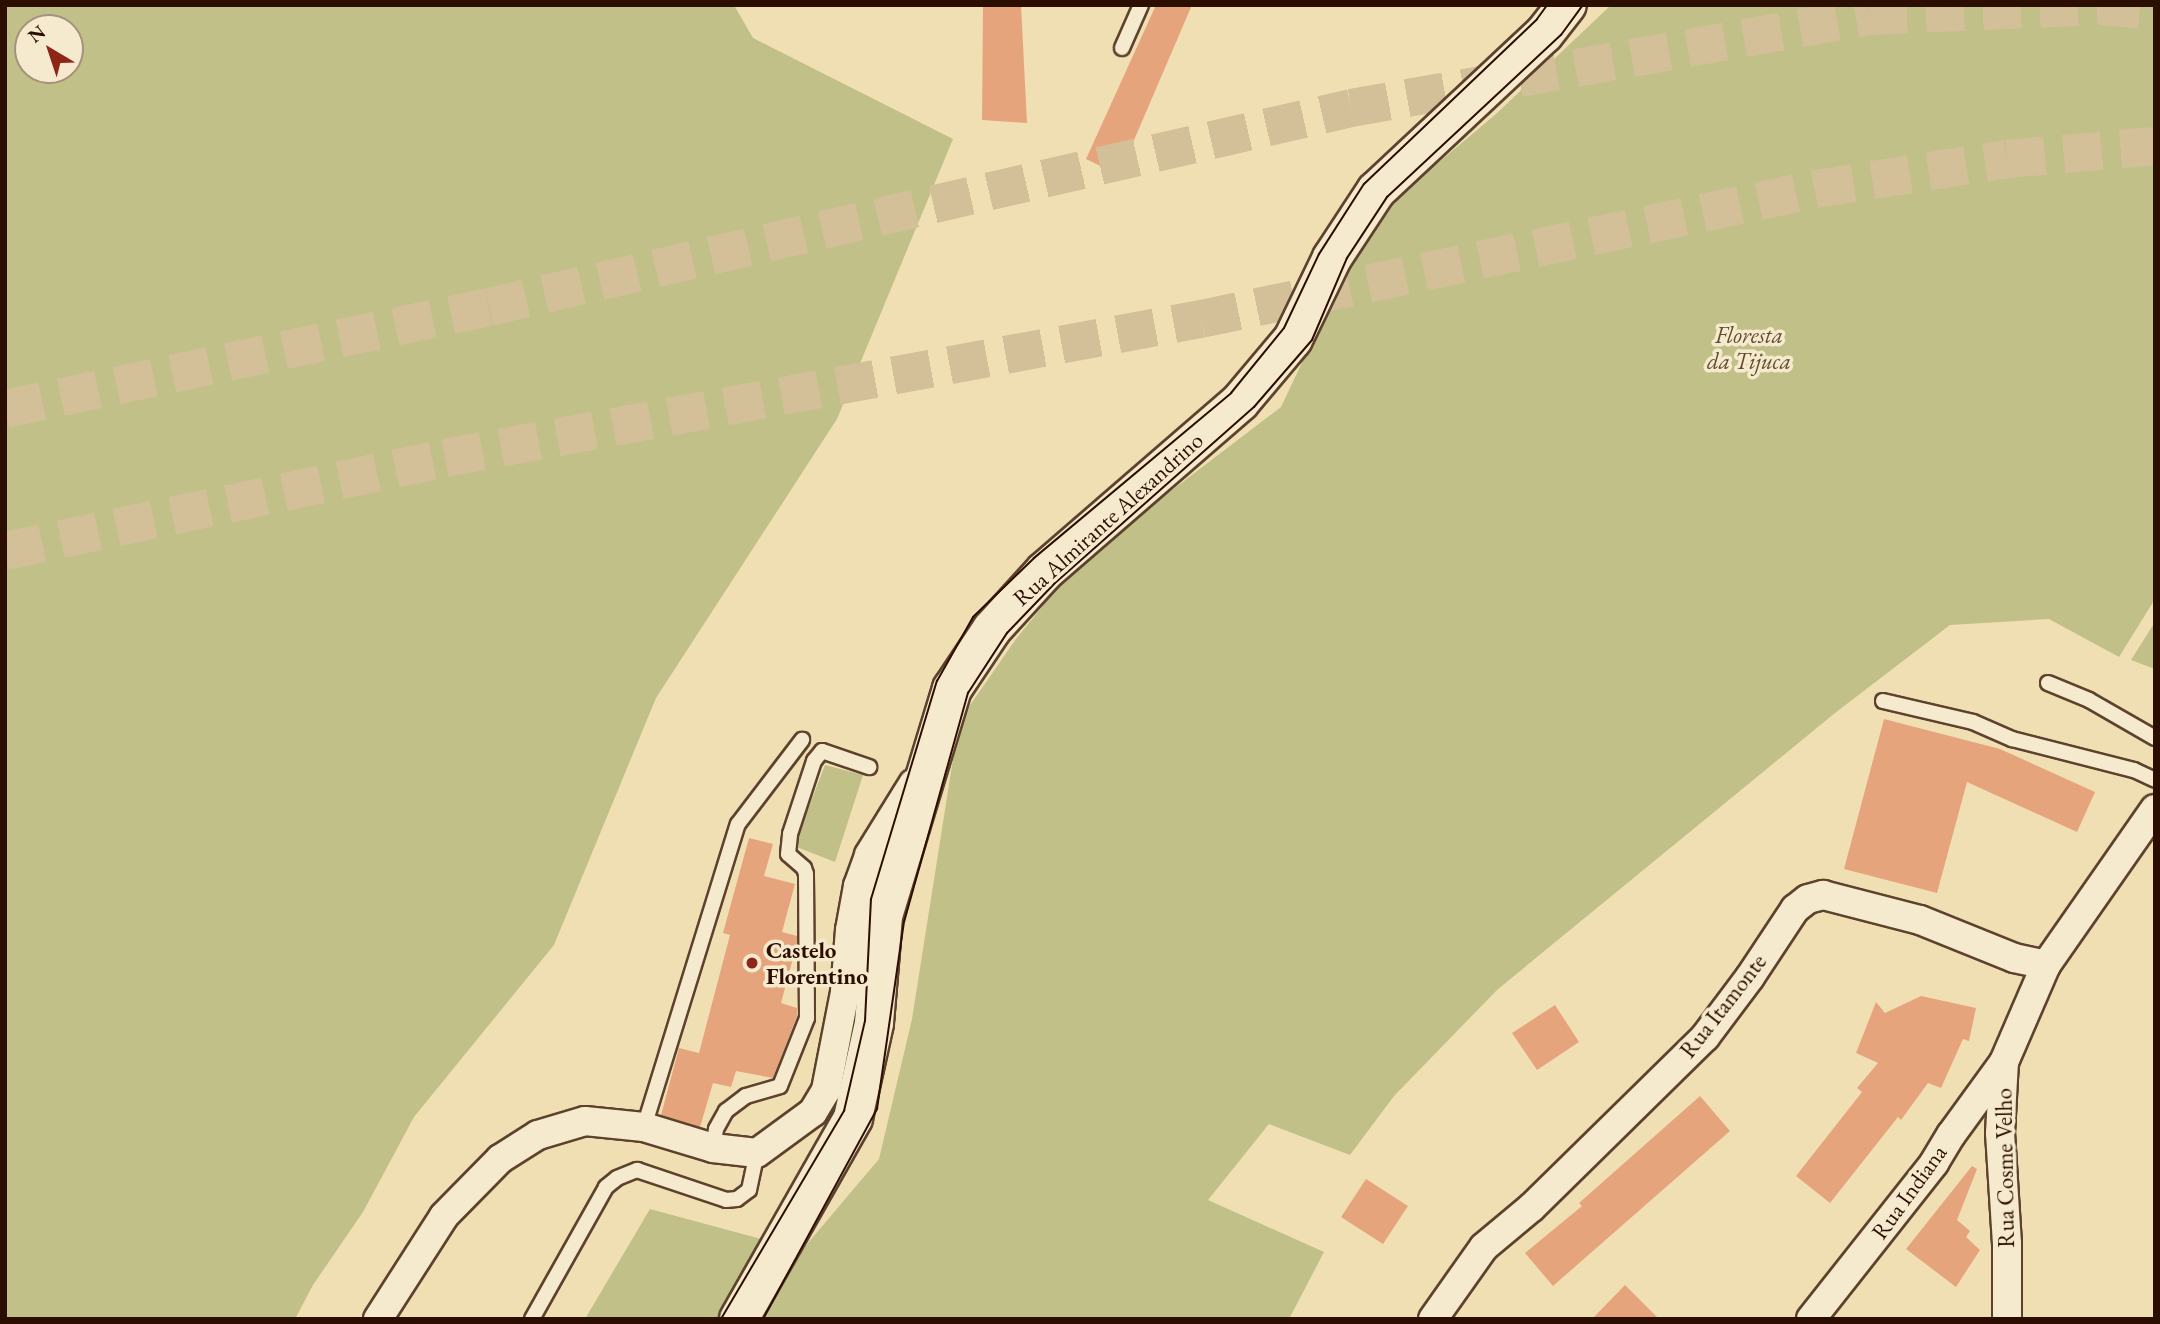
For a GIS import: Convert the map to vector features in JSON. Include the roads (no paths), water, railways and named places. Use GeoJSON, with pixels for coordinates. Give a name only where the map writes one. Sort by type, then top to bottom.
{"type":"FeatureCollection","features":[{"type":"Feature","properties":{"kind":"street","name":"Rua Almirante Alexandrino"},"geometry":{"type":"LineString","coordinates":[[739,1319],[853,1118],[874,1023],[883,916],[952,690],[992,629],[1045,571],[1240,402],[1293,339],[1332,258],[1376,191],[1544,34],[1567,5]]}},
{"type":"Feature","properties":{"kind":"street"},"geometry":{"type":"LineString","coordinates":[[378,1319],[444,1216],[500,1158],[538,1135],[585,1121],[644,1127],[713,1149],[757,1153],[813,1112],[826,1090],[845,992],[850,930],[858,886],[869,855],[932,752]]}},
{"type":"Feature","properties":{"kind":"street","name":"Rua Cosme Velho"},"geometry":{"type":"LineString","coordinates":[[2007,1319],[2007,1244],[2000,1133],[2004,1062],[2046,965],[2155,809]]}},
{"type":"Feature","properties":{"kind":"street","name":"Rua Itamonte"},"geometry":{"type":"LineString","coordinates":[[1433,1319],[1484,1247],[1532,1207],[1705,1037],[1751,977],[1795,909],[1808,899],[1823,895],[1920,920],[2014,958],[2046,965]]}},
{"type":"Feature","properties":{"kind":"street","name":"Rua Indiana"},"geometry":{"type":"LineString","coordinates":[[1811,1319],[1934,1163],[2004,1062]]}},
{"type":"Feature","properties":{"kind":"lane"},"geometry":{"type":"LineString","coordinates":[[1122,48],[1141,5]]}},
{"type":"Feature","properties":{"kind":"lane"},"geometry":{"type":"LineString","coordinates":[[2048,683],[2089,699],[2155,738]]}},
{"type":"Feature","properties":{"kind":"lane"},"geometry":{"type":"LineString","coordinates":[[1883,701],[1973,722],[2012,739],[2134,770],[2155,780]]}},
{"type":"Feature","properties":{"kind":"lane"},"geometry":{"type":"LineString","coordinates":[[644,1127],[738,824],[802,740]]}},
{"type":"Feature","properties":{"kind":"lane"},"geometry":{"type":"LineString","coordinates":[[713,1149],[716,1129],[726,1111],[746,1096],[780,1086],[807,1018],[806,874],[788,853],[790,834],[814,761],[822,751],[869,767]]}},
{"type":"Feature","properties":{"kind":"lane"},"geometry":{"type":"LineString","coordinates":[[532,1319],[606,1187],[617,1178],[637,1170],[726,1200],[737,1199],[749,1189],[757,1153]]}},
{"type":"Feature","properties":{"kind":"tunnel"},"geometry":{"type":"LineString","coordinates":[[5,409],[489,307],[1351,108],[1869,16],[2102,6],[2155,11]]}},
{"type":"Feature","properties":{"kind":"tunnel"},"geometry":{"type":"LineString","coordinates":[[5,551],[445,458],[1201,319],[1816,189],[2007,159],[2155,146]]}},
{"type":"Feature","properties":{"kind":"tram line"},"geometry":{"type":"LineString","coordinates":[[721,1319],[844,1111],[865,1021],[871,899],[937,681],[973,617],[1034,558],[1231,393],[1284,328],[1319,254],[1364,184],[1537,19],[1547,5]]}},
{"type":"Feature","properties":{"kind":"tram line"},"geometry":{"type":"LineString","coordinates":[[763,1319],[877,1109],[904,922],[968,693],[1007,633],[1055,583],[1254,407],[1312,340],[1347,258],[1387,197],[1561,35],[1583,5]]}},
{"type":"Feature","properties":{"kind":"place","name":"Castelo Florentino"},"geometry":{"type":"Point","coordinates":[752,963]}},
{"type":"Feature","properties":{"kind":"park label","name":"Floresta da Tijuca"},"geometry":{"type":"Point","coordinates":[1749,348]}}]}
